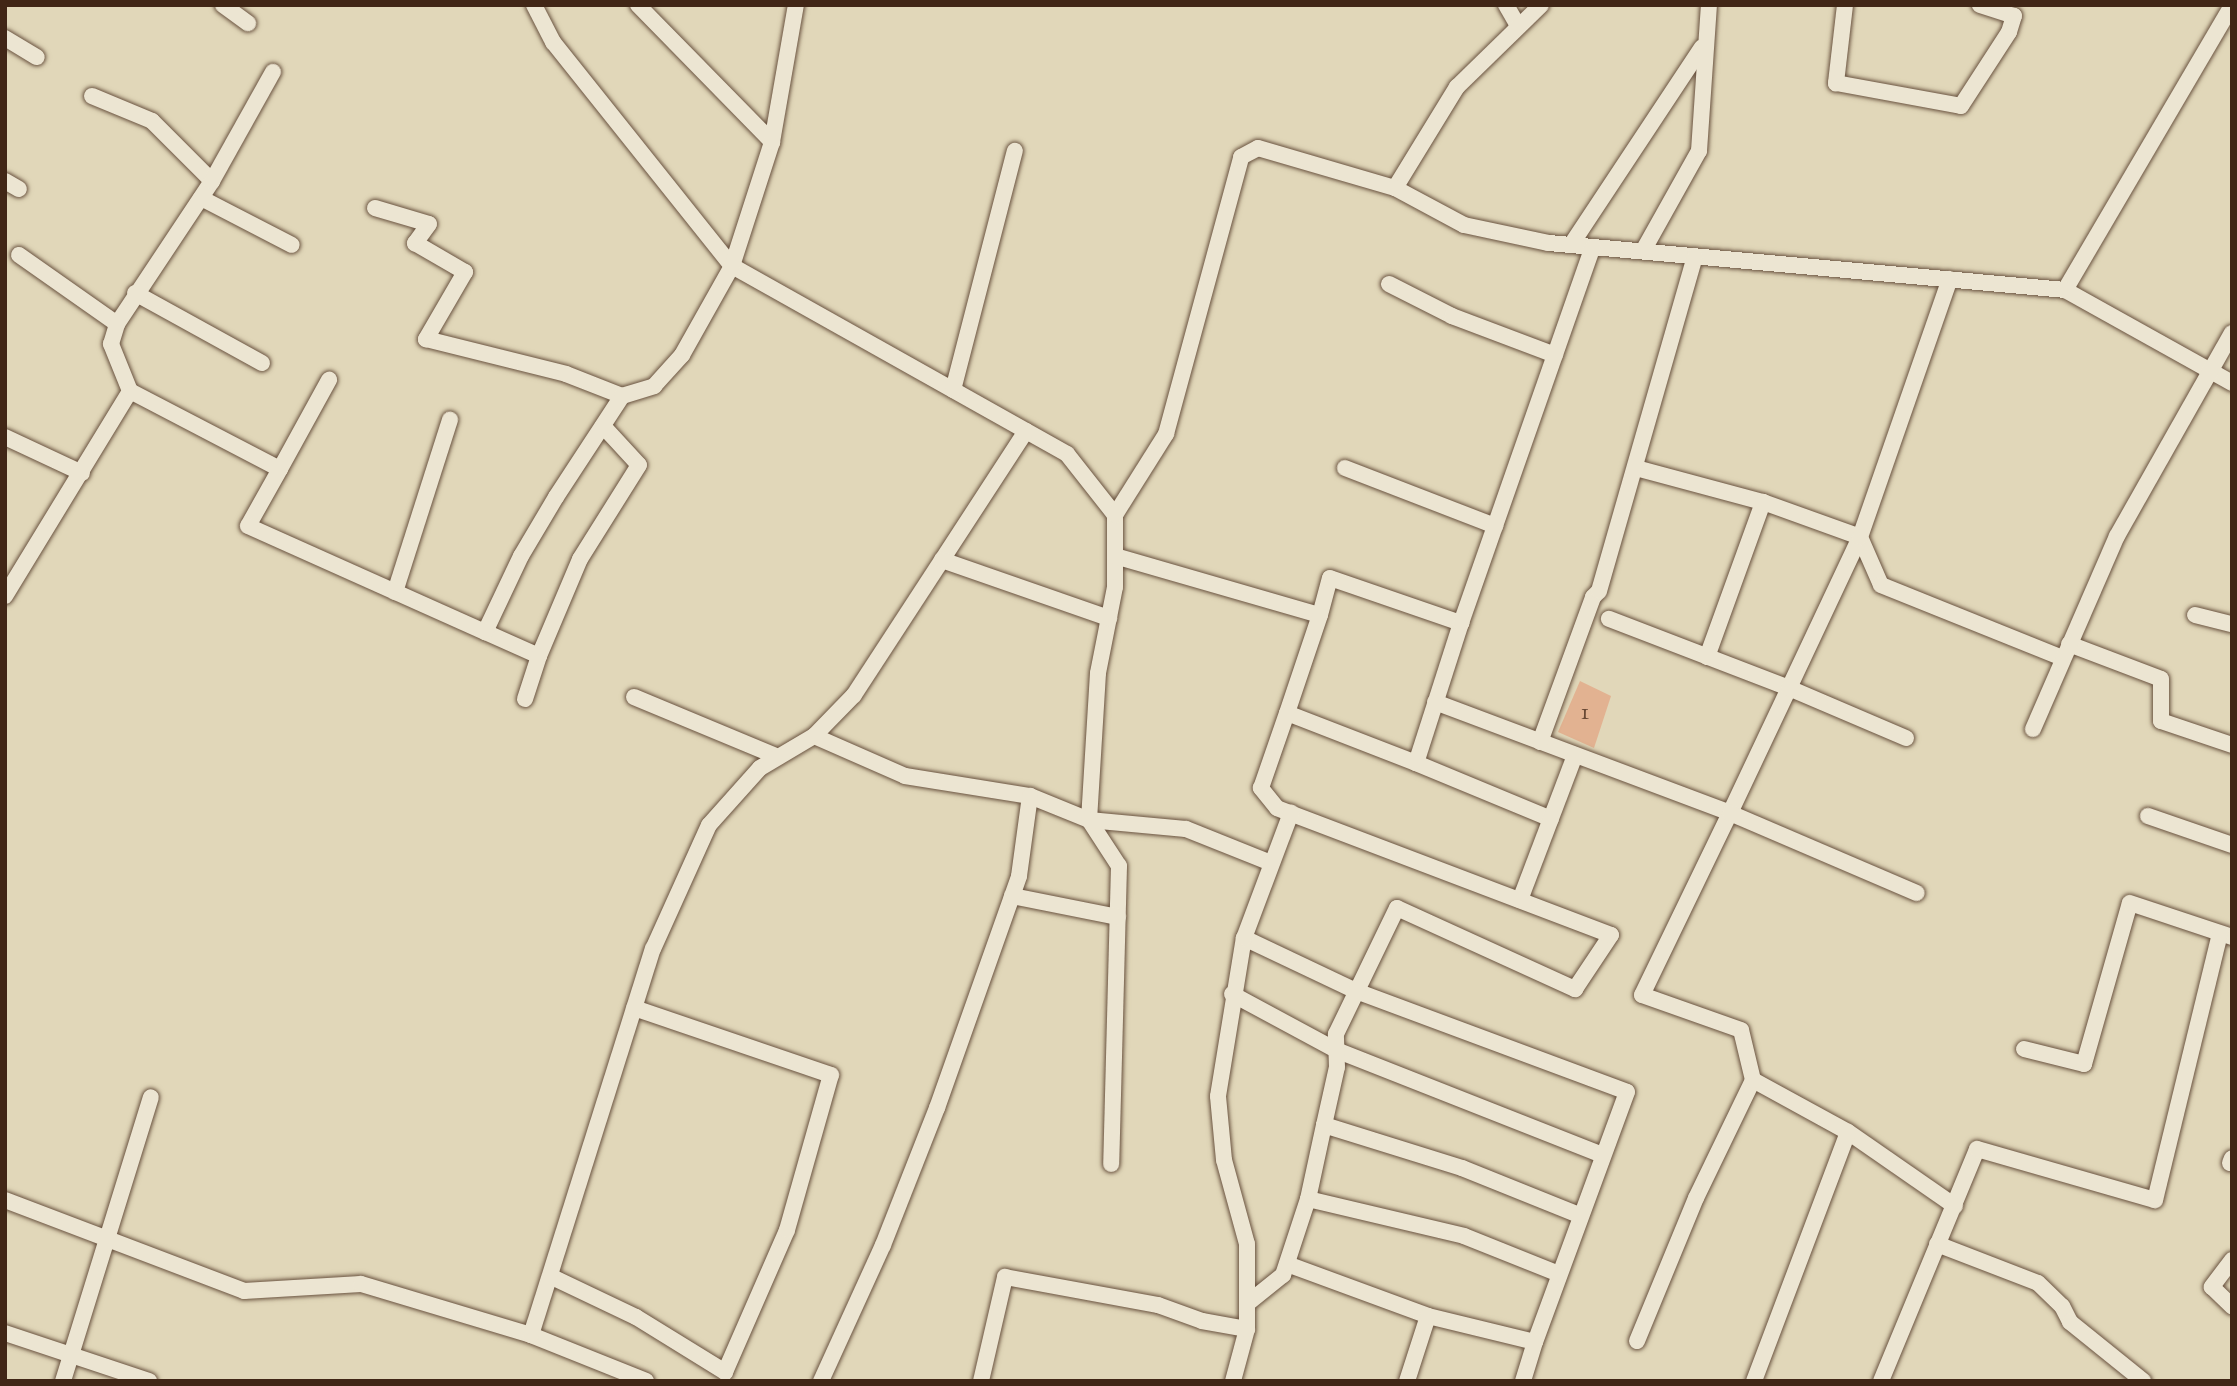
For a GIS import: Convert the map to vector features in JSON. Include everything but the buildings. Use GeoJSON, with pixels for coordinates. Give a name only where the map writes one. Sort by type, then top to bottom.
{"type":"FeatureCollection","features":[{"type":"Feature","properties":{"kind":"street"},"geometry":{"type":"LineString","coordinates":[[223,5],[248,23]]}},
{"type":"Feature","properties":{"kind":"street"},"geometry":{"type":"LineString","coordinates":[[534,5],[553,42],[732,266],[1067,454],[1115,514]]}},
{"type":"Feature","properties":{"kind":"street"},"geometry":{"type":"LineString","coordinates":[[638,5],[772,142]]}},
{"type":"Feature","properties":{"kind":"street"},"geometry":{"type":"LineString","coordinates":[[375,208],[429,224],[415,243],[465,272],[426,339],[566,374],[622,396],[654,386],[682,355],[732,266],[772,142],[796,5]]}},
{"type":"Feature","properties":{"kind":"street"},"geometry":{"type":"LineString","coordinates":[[1506,5],[1517,24]]}},
{"type":"Feature","properties":{"kind":"street"},"geometry":{"type":"LineString","coordinates":[[1395,188],[1457,87],[1517,24],[1541,5]]}},
{"type":"Feature","properties":{"kind":"street"},"geometry":{"type":"LineString","coordinates":[[1643,251],[1699,151],[1704,45],[1709,5]]}},
{"type":"Feature","properties":{"kind":"street"},"geometry":{"type":"LineString","coordinates":[[1845,5],[1836,83],[1961,106],[2008,32],[2014,16],[1980,5]]}},
{"type":"Feature","properties":{"kind":"street"},"geometry":{"type":"LineString","coordinates":[[2064,290],[2232,5]]}},
{"type":"Feature","properties":{"kind":"street"},"geometry":{"type":"LineString","coordinates":[[5,38],[37,57]]}},
{"type":"Feature","properties":{"kind":"street"},"geometry":{"type":"LineString","coordinates":[[1571,245],[1704,45]]}},
{"type":"Feature","properties":{"kind":"street"},"geometry":{"type":"LineString","coordinates":[[273,72],[212,181],[135,293],[117,324],[111,344],[130,391],[280,469]]}},
{"type":"Feature","properties":{"kind":"street"},"geometry":{"type":"LineString","coordinates":[[92,96],[152,121],[212,181]]}},
{"type":"Feature","properties":{"kind":"street"},"geometry":{"type":"LineString","coordinates":[[1111,1164],[1119,866],[1089,820],[1098,673],[1109,618],[1115,556],[1115,514],[1166,434],[1241,157],[1258,148],[1395,188],[1464,225],[1571,245],[2064,290],[2232,383]]}},
{"type":"Feature","properties":{"kind":"street"},"geometry":{"type":"LineString","coordinates":[[953,390],[1016,150]]}},
{"type":"Feature","properties":{"kind":"street"},"geometry":{"type":"LineString","coordinates":[[201,198],[292,245]]}},
{"type":"Feature","properties":{"kind":"street"},"geometry":{"type":"LineString","coordinates":[[1416,763],[1461,623],[1593,247]]}},
{"type":"Feature","properties":{"kind":"street"},"geometry":{"type":"LineString","coordinates":[[19,255],[117,324]]}},
{"type":"Feature","properties":{"kind":"street"},"geometry":{"type":"LineString","coordinates":[[1540,742],[1593,597],[1599,591],[1601,572],[1636,468],[1695,256]]}},
{"type":"Feature","properties":{"kind":"street"},"geometry":{"type":"LineString","coordinates":[[1637,1341],[1696,1198],[1753,1080],[1741,1030],[1642,995],[1860,537],[1950,279]]}},
{"type":"Feature","properties":{"kind":"street"},"geometry":{"type":"LineString","coordinates":[[1389,284],[1452,316],[1555,355]]}},
{"type":"Feature","properties":{"kind":"street"},"geometry":{"type":"LineString","coordinates":[[135,293],[262,363]]}},
{"type":"Feature","properties":{"kind":"street"},"geometry":{"type":"LineString","coordinates":[[2033,729],[2117,536],[2232,333]]}},
{"type":"Feature","properties":{"kind":"street"},"geometry":{"type":"LineString","coordinates":[[329,380],[248,526],[540,656]]}},
{"type":"Feature","properties":{"kind":"street"},"geometry":{"type":"LineString","coordinates":[[5,596],[130,391]]}},
{"type":"Feature","properties":{"kind":"street"},"geometry":{"type":"LineString","coordinates":[[485,632],[521,556],[622,396]]}},
{"type":"Feature","properties":{"kind":"street"},"geometry":{"type":"LineString","coordinates":[[395,592],[450,420]]}},
{"type":"Feature","properties":{"kind":"street"},"geometry":{"type":"LineString","coordinates":[[525,699],[580,559],[639,465],[603,426]]}},
{"type":"Feature","properties":{"kind":"street"},"geometry":{"type":"LineString","coordinates":[[531,1335],[552,1277],[653,949],[709,825],[760,768],[814,736],[854,695],[1026,431]]}},
{"type":"Feature","properties":{"kind":"street"},"geometry":{"type":"LineString","coordinates":[[5,437],[82,472]]}},
{"type":"Feature","properties":{"kind":"street"},"geometry":{"type":"LineString","coordinates":[[1345,468],[1495,526]]}},
{"type":"Feature","properties":{"kind":"street"},"geometry":{"type":"LineString","coordinates":[[1636,468],[1763,502],[1860,537],[1881,585],[2066,651],[2161,679],[2161,721],[2232,745]]}},
{"type":"Feature","properties":{"kind":"street"},"geometry":{"type":"LineString","coordinates":[[1707,657],[1763,502]]}},
{"type":"Feature","properties":{"kind":"street"},"geometry":{"type":"LineString","coordinates":[[1115,556],[1320,614]]}},
{"type":"Feature","properties":{"kind":"street"},"geometry":{"type":"LineString","coordinates":[[942,560],[1109,618]]}},
{"type":"Feature","properties":{"kind":"street"},"geometry":{"type":"LineString","coordinates":[[1248,1303],[1283,1275],[1308,1199],[1324,1125],[1336,1034],[1397,908],[1575,989],[1611,935],[1277,808],[1261,788],[1330,578],[1461,623]]}},
{"type":"Feature","properties":{"kind":"street"},"geometry":{"type":"LineString","coordinates":[[2195,615],[2232,624]]}},
{"type":"Feature","properties":{"kind":"street"},"geometry":{"type":"LineString","coordinates":[[1609,619],[1789,688],[1906,738]]}},
{"type":"Feature","properties":{"kind":"street"},"geometry":{"type":"LineString","coordinates":[[634,697],[778,757]]}},
{"type":"Feature","properties":{"kind":"street"},"geometry":{"type":"LineString","coordinates":[[1435,702],[1730,813],[1917,893]]}},
{"type":"Feature","properties":{"kind":"street"},"geometry":{"type":"LineString","coordinates":[[1287,713],[1551,819]]}},
{"type":"Feature","properties":{"kind":"street"},"geometry":{"type":"LineString","coordinates":[[814,736],[905,776],[1030,796],[1089,820],[1186,830],[1271,863]]}},
{"type":"Feature","properties":{"kind":"street"},"geometry":{"type":"LineString","coordinates":[[1520,900],[1575,755]]}},
{"type":"Feature","properties":{"kind":"street"},"geometry":{"type":"LineString","coordinates":[[821,1381],[893,1220],[1012,896],[1019,876],[1030,796]]}},
{"type":"Feature","properties":{"kind":"street"},"geometry":{"type":"LineString","coordinates":[[1233,1381],[1247,1329],[1247,1244],[1224,1160],[1218,1096],[1232,994],[1244,938],[1291,813]]}},
{"type":"Feature","properties":{"kind":"street"},"geometry":{"type":"LineString","coordinates":[[2148,816],[2232,845]]}},
{"type":"Feature","properties":{"kind":"street"},"geometry":{"type":"LineString","coordinates":[[1012,896],[1118,918]]}},
{"type":"Feature","properties":{"kind":"street"},"geometry":{"type":"LineString","coordinates":[[1881,1381],[1977,1149],[2155,1200],[2226,935],[2130,902],[2084,1064],[2024,1049]]}},
{"type":"Feature","properties":{"kind":"street"},"geometry":{"type":"LineString","coordinates":[[1244,938],[1356,991],[1627,1092],[1579,1215],[1523,1381]]}},
{"type":"Feature","properties":{"kind":"street"},"geometry":{"type":"LineString","coordinates":[[1232,994],[1336,1050],[1603,1155]]}},
{"type":"Feature","properties":{"kind":"street"},"geometry":{"type":"LineString","coordinates":[[552,1277],[636,1317],[725,1372],[787,1230],[831,1075],[634,1008]]}},
{"type":"Feature","properties":{"kind":"street"},"geometry":{"type":"LineString","coordinates":[[1753,1080],[1848,1132],[1955,1206]]}},
{"type":"Feature","properties":{"kind":"street"},"geometry":{"type":"LineString","coordinates":[[63,1381],[69,1353],[109,1239],[151,1097]]}},
{"type":"Feature","properties":{"kind":"street"},"geometry":{"type":"LineString","coordinates":[[1324,1125],[1462,1168],[1579,1215]]}},
{"type":"Feature","properties":{"kind":"street"},"geometry":{"type":"LineString","coordinates":[[1754,1381],[1848,1132]]}},
{"type":"Feature","properties":{"kind":"street"},"geometry":{"type":"LineString","coordinates":[[1308,1199],[1464,1236],[1559,1274]]}},
{"type":"Feature","properties":{"kind":"street"},"geometry":{"type":"LineString","coordinates":[[5,1200],[244,1291],[362,1284],[531,1335],[646,1381]]}},
{"type":"Feature","properties":{"kind":"street"},"geometry":{"type":"LineString","coordinates":[[1937,1244],[2038,1283],[2063,1306],[2070,1322],[2143,1381]]}},
{"type":"Feature","properties":{"kind":"street"},"geometry":{"type":"LineString","coordinates":[[2232,1260],[2212,1287],[2232,1306]]}},
{"type":"Feature","properties":{"kind":"street"},"geometry":{"type":"LineString","coordinates":[[1287,1264],[1427,1316],[1535,1342]]}},
{"type":"Feature","properties":{"kind":"street"},"geometry":{"type":"LineString","coordinates":[[981,1381],[1005,1277],[1158,1305],[1202,1321],[1247,1329]]}},
{"type":"Feature","properties":{"kind":"street"},"geometry":{"type":"LineString","coordinates":[[1407,1381],[1427,1316]]}},
{"type":"Feature","properties":{"kind":"street"},"geometry":{"type":"LineString","coordinates":[[5,1333],[149,1381]]}}]}
